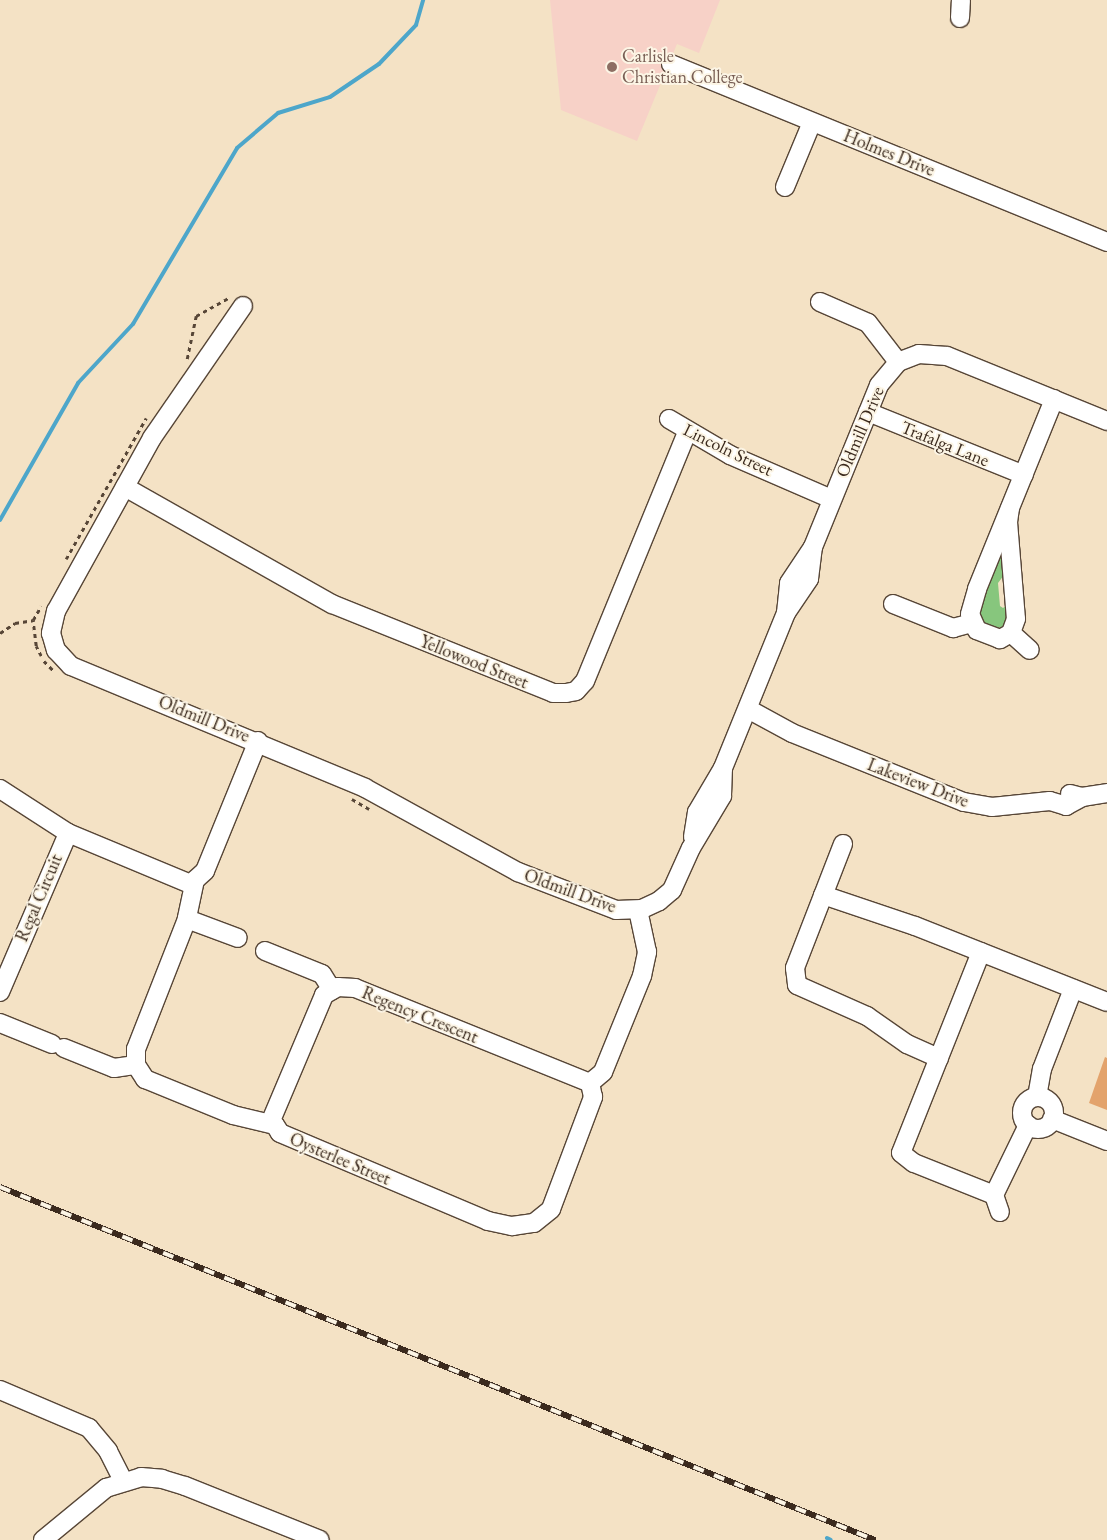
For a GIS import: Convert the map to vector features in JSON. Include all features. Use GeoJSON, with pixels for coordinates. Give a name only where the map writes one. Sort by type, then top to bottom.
{"type":"FeatureCollection","features":[{"type":"Feature","properties":{"kind":"street"},"geometry":{"type":"LineString","coordinates":[[960,18],[961,0]]}},
{"type":"Feature","properties":{"kind":"street","name":"Holmes Drive"},"geometry":{"type":"LineString","coordinates":[[671,64],[1107,242]]}},
{"type":"Feature","properties":{"kind":"street"},"geometry":{"type":"LineString","coordinates":[[785,187],[812,122]]}},
{"type":"Feature","properties":{"kind":"street","name":"Oldmill Drive"},"geometry":{"type":"LineString","coordinates":[[237,301],[152,438],[56,611],[51,632],[56,650],[71,666],[365,788],[518,872],[607,908],[638,910],[658,901],[672,890],[691,848],[722,796],[723,768],[786,613],[809,579],[813,564],[813,547],[832,496],[881,381],[898,362],[919,354],[942,355],[1107,421]]}},
{"type":"Feature","properties":{"kind":"street"},"geometry":{"type":"LineString","coordinates":[[820,302],[868,323],[898,362]]}},
{"type":"Feature","properties":{"kind":"street"},"geometry":{"type":"LineString","coordinates":[[1010,508],[1008,522],[1016,619],[1011,633],[1003,638],[993,638],[977,630],[972,623],[970,614],[976,588],[1054,399]]}},
{"type":"Feature","properties":{"kind":"street","name":"Trafalga Lane"},"geometry":{"type":"LineString","coordinates":[[868,412],[1024,475]]}},
{"type":"Feature","properties":{"kind":"street","name":"Lincoln Street"},"geometry":{"type":"LineString","coordinates":[[669,419],[687,432],[789,480],[832,496]]}},
{"type":"Feature","properties":{"kind":"street","name":"Yellowood Street"},"geometry":{"type":"LineString","coordinates":[[125,487],[332,604],[552,693],[566,693],[576,691],[585,682],[687,432]]}},
{"type":"Feature","properties":{"kind":"street"},"geometry":{"type":"LineString","coordinates":[[893,604],[954,628],[972,623]]}},
{"type":"Feature","properties":{"kind":"street"},"geometry":{"type":"LineString","coordinates":[[1011,633],[1030,650]]}},
{"type":"Feature","properties":{"kind":"street","name":"Lakeview Drive"},"geometry":{"type":"LineString","coordinates":[[746,714],[964,802],[992,807],[1050,801],[1065,792],[1082,797],[1107,794]]}},
{"type":"Feature","properties":{"kind":"street"},"geometry":{"type":"LineString","coordinates":[[0,1023],[114,1068],[136,1065],[136,1049],[193,903],[193,885],[205,871],[258,742]]}},
{"type":"Feature","properties":{"kind":"street","name":"Regal Circuit"},"geometry":{"type":"LineString","coordinates":[[0,789],[68,833],[193,885]]}},
{"type":"Feature","properties":{"kind":"street","name":"Regal Circuit"},"geometry":{"type":"LineString","coordinates":[[0,992],[68,833]]}},
{"type":"Feature","properties":{"kind":"street"},"geometry":{"type":"LineString","coordinates":[[843,844],[795,968],[797,985],[867,1016],[907,1044],[939,1058]]}},
{"type":"Feature","properties":{"kind":"street"},"geometry":{"type":"LineString","coordinates":[[823,895],[914,926],[1107,1002]]}},
{"type":"Feature","properties":{"kind":"street"},"geometry":{"type":"LineString","coordinates":[[590,1083],[603,1072],[645,968],[647,952],[638,910]]}},
{"type":"Feature","properties":{"kind":"street"},"geometry":{"type":"LineString","coordinates":[[187,919],[238,938]]}},
{"type":"Feature","properties":{"kind":"street"},"geometry":{"type":"LineString","coordinates":[[265,951],[322,974],[332,990],[324,996],[270,1123]]}},
{"type":"Feature","properties":{"kind":"street"},"geometry":{"type":"LineString","coordinates":[[981,952],[901,1153],[914,1163],[994,1195]]}},
{"type":"Feature","properties":{"kind":"street","name":"Regency Crescent"},"geometry":{"type":"LineString","coordinates":[[332,990],[338,987],[355,988],[590,1083]]}},
{"type":"Feature","properties":{"kind":"street"},"geometry":{"type":"LineString","coordinates":[[1037,1097],[1051,1104],[1052,1119],[1043,1128],[1028,1125],[1022,1117],[1023,1107],[1037,1097],[1042,1069],[1073,988]]}},
{"type":"Feature","properties":{"kind":"street","name":"Oysterlee Street"},"geometry":{"type":"LineString","coordinates":[[136,1065],[145,1079],[248,1120],[270,1123],[280,1133],[488,1222],[512,1226],[534,1222],[551,1209],[593,1097],[590,1083]]}},
{"type":"Feature","properties":{"kind":"street"},"geometry":{"type":"LineString","coordinates":[[1052,1119],[1107,1141]]}},
{"type":"Feature","properties":{"kind":"street"},"geometry":{"type":"LineString","coordinates":[[1000,1212],[994,1195],[1028,1125]]}},
{"type":"Feature","properties":{"kind":"street"},"geometry":{"type":"LineString","coordinates":[[0,1390],[89,1428],[108,1451],[123,1481]]}},
{"type":"Feature","properties":{"kind":"street"},"geometry":{"type":"LineString","coordinates":[[43,1540],[106,1488],[123,1481],[162,1479],[320,1540]]}},
{"type":"Feature","properties":{"kind":"path"},"geometry":{"type":"LineString","coordinates":[[186,363],[196,316],[237,301]]}},
{"type":"Feature","properties":{"kind":"path"},"geometry":{"type":"LineString","coordinates":[[65,563],[134,434],[150,414]]}},
{"type":"Feature","properties":{"kind":"path"},"geometry":{"type":"LineString","coordinates":[[46,597],[32,620],[36,646],[49,667],[62,676]]}},
{"type":"Feature","properties":{"kind":"path"},"geometry":{"type":"LineString","coordinates":[[0,633],[15,623],[32,620]]}},
{"type":"Feature","properties":{"kind":"path"},"geometry":{"type":"LineString","coordinates":[[346,793],[355,802],[377,812]]}},
{"type":"Feature","properties":{"kind":"shaded area","name":"Carlisle Christian College"},"geometry":{"type":"Polygon","coordinates":[[[550,0],[720,0],[699,53],[677,44],[637,141],[561,110],[550,0]]]}},
{"type":"Feature","properties":{"kind":"green space"},"geometry":{"type":"Polygon","coordinates":[[[1001,546],[1007,571],[998,583],[1000,606],[1003,608],[1010,603],[1006,625],[996,629],[984,624],[979,608],[1001,546]]]}},
{"type":"Feature","properties":{"kind":"building"},"geometry":{"type":"Polygon","coordinates":[[[1105,1057],[1107,1058],[1107,1110],[1089,1103],[1105,1057]]]}},
{"type":"Feature","properties":{"kind":"waterway"},"geometry":{"type":"LineString","coordinates":[[0,520],[78,383],[133,324],[237,148],[278,113],[330,97],[379,64],[416,25],[423,0]]}},
{"type":"Feature","properties":{"kind":"waterway"},"geometry":{"type":"LineString","coordinates":[[827,1538],[831,1540]]}},
{"type":"Feature","properties":{"kind":"railway"},"geometry":{"type":"LineString","coordinates":[[0,1187],[875,1540]]}},
{"type":"Feature","properties":{"kind":"place","name":"Carlisle Christian College"},"geometry":{"type":"Point","coordinates":[612,67]}}]}
